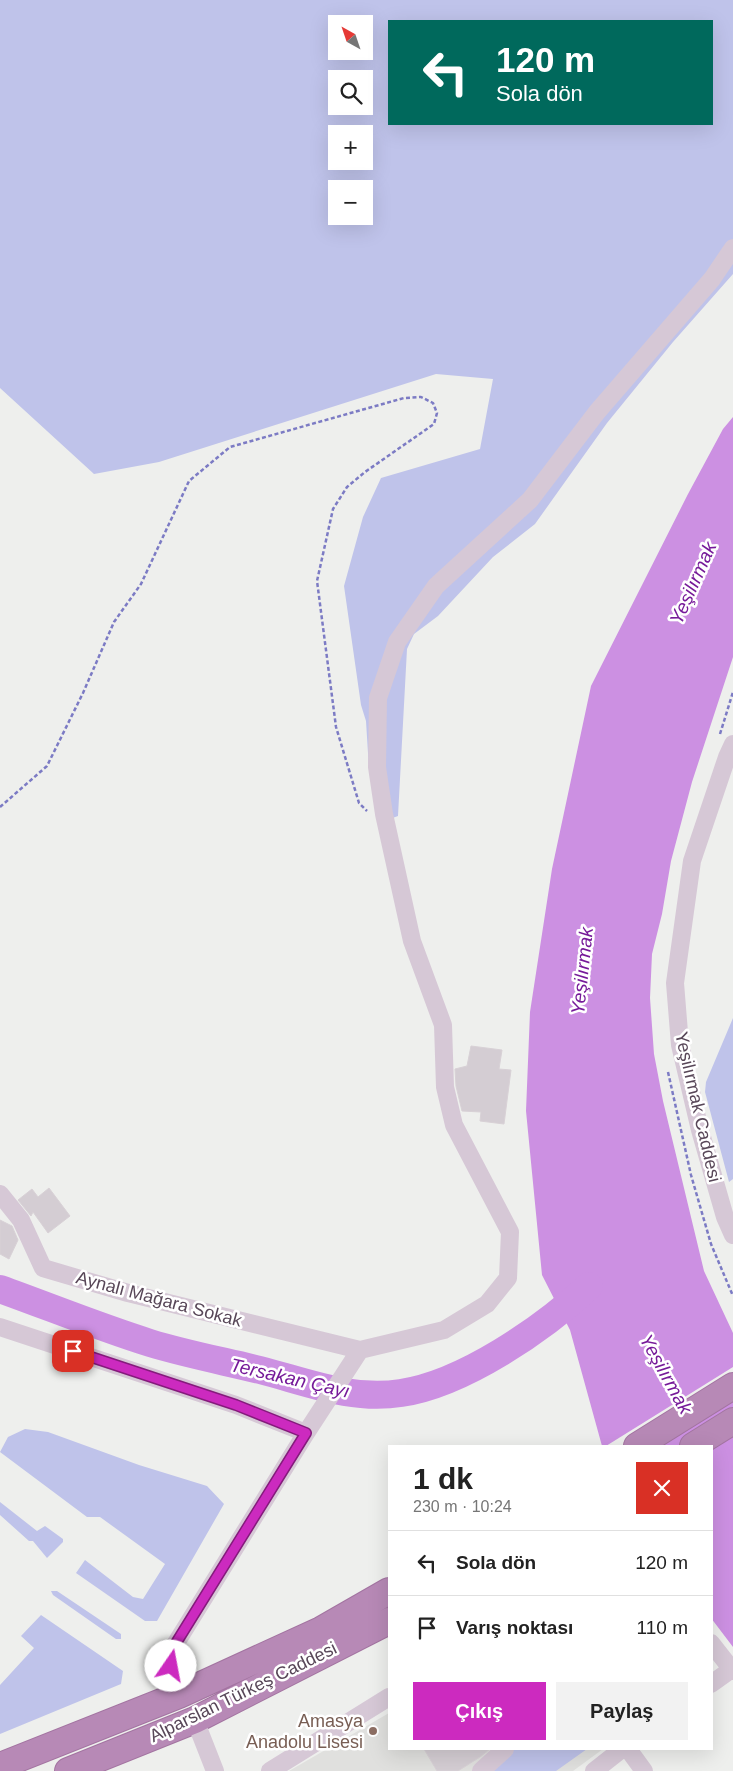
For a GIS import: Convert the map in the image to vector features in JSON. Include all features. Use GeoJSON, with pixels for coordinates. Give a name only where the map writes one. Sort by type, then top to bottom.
{"type":"FeatureCollection","features":[{"type":"Feature","properties":{"kind":"highway"},"geometry":{"type":"LineString","coordinates":[[639,1445],[733,1386]]}},
{"type":"Feature","properties":{"kind":"highway"},"geometry":{"type":"LineString","coordinates":[[695,1445],[733,1421]]}},
{"type":"Feature","properties":{"kind":"highway","name":"Alparslan Türkeş Caddesi"},"geometry":{"type":"LineString","coordinates":[[0,1766],[179,1695],[321,1630],[388,1592]]}},
{"type":"Feature","properties":{"kind":"highway","name":"Alparslan Türkeş Caddesi"},"geometry":{"type":"LineString","coordinates":[[68,1771],[195,1720],[388,1622]]}},
{"type":"Feature","properties":{"kind":"street"},"geometry":{"type":"LineString","coordinates":[[179,1695],[168,1656],[348,1366],[360,1350],[444,1330],[487,1304],[508,1278],[510,1232],[454,1125],[445,1087],[443,1025],[412,941],[388,833],[377,767],[378,698],[397,642],[436,586],[530,500],[597,412],[712,279],[733,248]]}},
{"type":"Feature","properties":{"kind":"street","name":"Yeşilırmak Caddesi"},"geometry":{"type":"LineString","coordinates":[[733,744],[692,861],[675,983],[680,1045],[693,1102],[722,1208],[733,1235]]}},
{"type":"Feature","properties":{"kind":"street","name":"Aynalı Mağara Sokak"},"geometry":{"type":"LineString","coordinates":[[0,1194],[21,1220],[43,1268],[128,1293],[360,1350]]}},
{"type":"Feature","properties":{"kind":"street"},"geometry":{"type":"LineString","coordinates":[[0,1327],[236,1405],[306,1433]]}},
{"type":"Feature","properties":{"kind":"street"},"geometry":{"type":"LineString","coordinates":[[713,1646],[732,1670],[713,1683]]}},
{"type":"Feature","properties":{"kind":"street"},"geometry":{"type":"LineString","coordinates":[[270,1771],[388,1698]]}},
{"type":"Feature","properties":{"kind":"street"},"geometry":{"type":"LineString","coordinates":[[195,1720],[215,1771]]}},
{"type":"Feature","properties":{"kind":"street"},"geometry":{"type":"LineString","coordinates":[[482,1771],[504,1750]]}},
{"type":"Feature","properties":{"kind":"street"},"geometry":{"type":"LineString","coordinates":[[594,1771],[621,1750]]}},
{"type":"Feature","properties":{"kind":"street"},"geometry":{"type":"LineString","coordinates":[[629,1750],[644,1771]]}},
{"type":"Feature","properties":{"kind":"path"},"geometry":{"type":"LineString","coordinates":[[0,807],[47,766],[83,693],[114,622],[141,584],[189,481],[230,447],[404,398],[421,398],[433,403],[437,413],[434,424],[365,472],[348,487],[333,509],[316,581],[336,727],[359,803],[388,833]]}},
{"type":"Feature","properties":{"kind":"shaded area"},"geometry":{"type":"Polygon","coordinates":[[[0,0],[733,0],[733,274],[673,342],[607,423],[535,524],[493,557],[438,616],[414,634],[407,649],[398,816],[379,823],[369,769],[366,721],[361,705],[344,586],[363,517],[381,478],[480,449],[493,379],[436,374],[159,462],[94,474],[0,388],[0,0]]]}},
{"type":"Feature","properties":{"kind":"shaded area"},"geometry":{"type":"Polygon","coordinates":[[[733,1018],[733,1179],[729,1182],[705,1092],[706,1082],[733,1018]]]}},
{"type":"Feature","properties":{"kind":"shaded area"},"geometry":{"type":"Polygon","coordinates":[[[25,1429],[48,1432],[139,1465],[207,1486],[224,1504],[157,1621],[145,1621],[76,1573],[85,1560],[133,1597],[143,1599],[165,1564],[100,1517],[87,1517],[0,1452],[8,1437],[25,1429]]]}},
{"type":"Feature","properties":{"kind":"shaded area"},"geometry":{"type":"Polygon","coordinates":[[[0,1502],[37,1531],[45,1526],[63,1539],[63,1542],[47,1558],[33,1541],[29,1541],[0,1515],[0,1502]]]}},
{"type":"Feature","properties":{"kind":"shaded area"},"geometry":{"type":"Polygon","coordinates":[[[51,1591],[57,1591],[121,1634],[121,1639],[116,1639],[53,1595],[51,1591]]]}},
{"type":"Feature","properties":{"kind":"shaded area"},"geometry":{"type":"Polygon","coordinates":[[[41,1615],[123,1671],[121,1684],[0,1734],[0,1685],[34,1648],[21,1636],[41,1615]]]}},
{"type":"Feature","properties":{"kind":"shaded area","name":"Amasya Anadolu Lisesi"},"geometry":{"type":"Polygon","coordinates":[[[388,1714],[388,1750],[602,1750],[573,1771],[289,1771],[388,1714]]]}},
{"type":"Feature","properties":{"kind":"shaded area"},"geometry":{"type":"Polygon","coordinates":[[[512,1750],[586,1750],[556,1771],[492,1771],[512,1750]]]}},
{"type":"Feature","properties":{"kind":"water","name":"Yeşilırmak"},"geometry":{"type":"Polygon","coordinates":[[[733,417],[733,657],[692,782],[671,861],[662,914],[652,954],[650,998],[654,1054],[663,1101],[704,1271],[733,1333],[733,1647],[713,1621],[713,1445],[602,1445],[570,1330],[542,1275],[526,1111],[530,1012],[552,869],[591,686],[723,429],[733,417]]]}},
{"type":"Feature","properties":{"kind":"pier"},"geometry":{"type":"Polygon","coordinates":[[[733,1367],[733,1398],[658,1445],[608,1445],[733,1367]]]}},
{"type":"Feature","properties":{"kind":"building"},"geometry":{"type":"Polygon","coordinates":[[[471,1046],[502,1050],[499,1069],[511,1070],[504,1124],[480,1121],[481,1112],[462,1111],[456,1086],[455,1069],[467,1066],[471,1046]]]}},
{"type":"Feature","properties":{"kind":"building"},"geometry":{"type":"Polygon","coordinates":[[[49,1188],[70,1216],[48,1233],[33,1212],[31,1216],[18,1200],[32,1189],[38,1197],[49,1188]]]}},
{"type":"Feature","properties":{"kind":"building"},"geometry":{"type":"Polygon","coordinates":[[[0,1220],[12,1226],[18,1240],[9,1259],[0,1254],[0,1220]]]}},
{"type":"Feature","properties":{"kind":"building"},"geometry":{"type":"Polygon","coordinates":[[[425,1750],[489,1750],[458,1771],[437,1771],[425,1750]]]}},
{"type":"Feature","properties":{"kind":"waterway","name":"Tersakan Çayı"},"geometry":{"type":"LineString","coordinates":[[0,1289],[164,1347],[330,1389],[383,1395],[425,1388],[476,1367],[549,1320],[589,1286]]}},
{"type":"Feature","properties":{"kind":"place","name":"Amasya Anadolu Lisesi"},"geometry":{"type":"Point","coordinates":[373,1731]}},
{"type":"Feature","properties":{"kind":"route"},"geometry":{"type":"LineString","coordinates":[[73,1351],[236,1405],[306,1433],[168,1656],[171,1666]]}}]}
